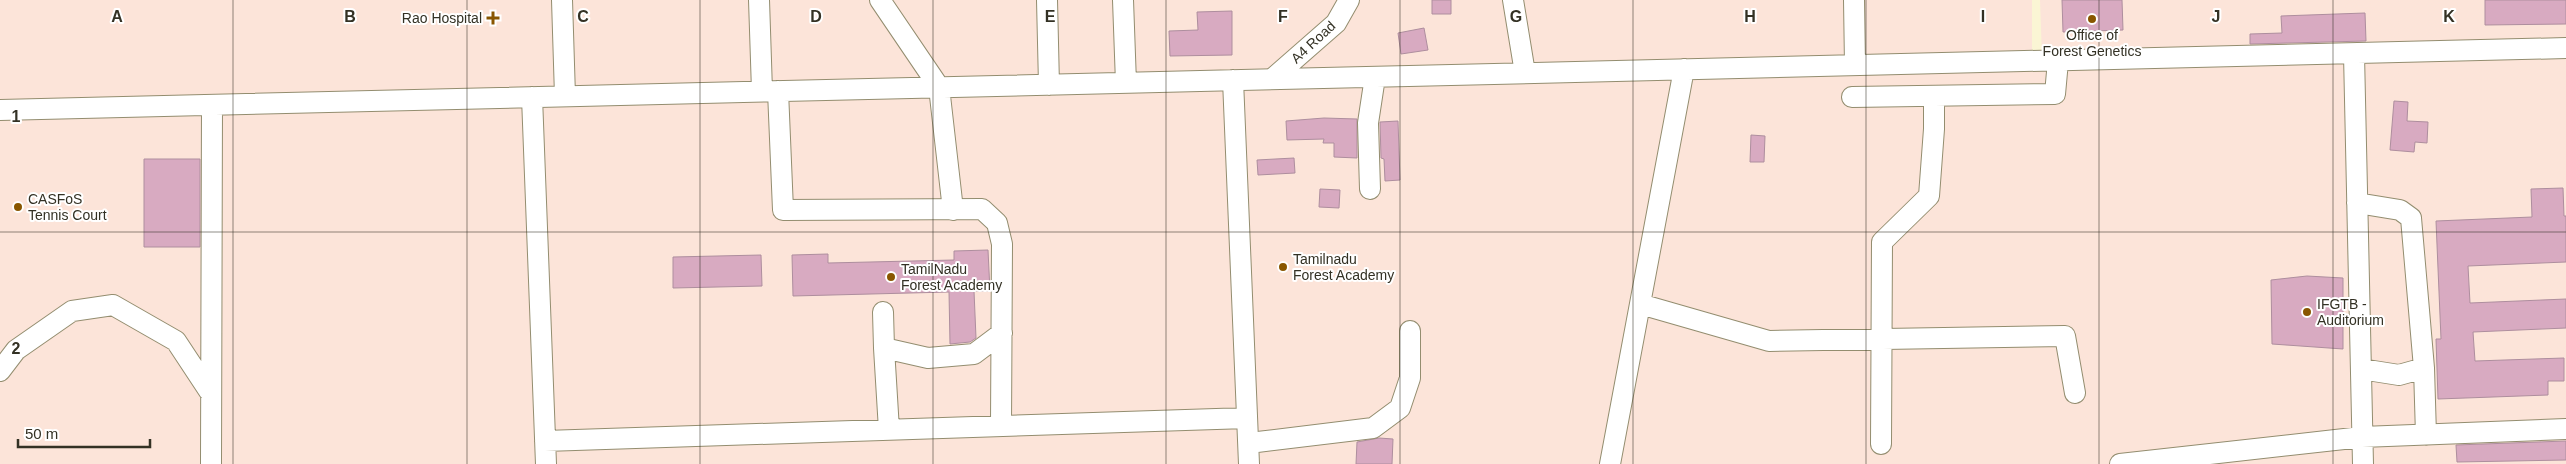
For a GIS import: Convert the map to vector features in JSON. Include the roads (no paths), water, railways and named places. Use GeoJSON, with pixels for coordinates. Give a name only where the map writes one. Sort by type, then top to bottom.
{"type":"FeatureCollection","features":[{"type":"Feature","properties":{"kind":"street"},"geometry":{"type":"LineString","coordinates":[[562,0],[565,96]]}},
{"type":"Feature","properties":{"kind":"street"},"geometry":{"type":"LineString","coordinates":[[758,0],[770,91],[782,210],[982,209],[997,223],[1002,244],[1001,426]]}},
{"type":"Feature","properties":{"kind":"street"},"geometry":{"type":"LineString","coordinates":[[880,0],[939,87],[953,210]]}},
{"type":"Feature","properties":{"kind":"street"},"geometry":{"type":"LineString","coordinates":[[1047,0],[1049,85]]}},
{"type":"Feature","properties":{"kind":"street"},"geometry":{"type":"LineString","coordinates":[[1123,0],[1126,83]]}},
{"type":"Feature","properties":{"kind":"street","name":"A4 Road"},"geometry":{"type":"LineString","coordinates":[[1272,79],[1336,23],[1349,0]]}},
{"type":"Feature","properties":{"kind":"street"},"geometry":{"type":"LineString","coordinates":[[1513,0],[1525,73]]}},
{"type":"Feature","properties":{"kind":"street"},"geometry":{"type":"LineString","coordinates":[[1854,0],[1855,65]]}},
{"type":"Feature","properties":{"kind":"street"},"geometry":{"type":"LineString","coordinates":[[0,110],[2566,48]]}},
{"type":"Feature","properties":{"kind":"street"},"geometry":{"type":"LineString","coordinates":[[2354,54],[2363,464]]}},
{"type":"Feature","properties":{"kind":"street"},"geometry":{"type":"LineString","coordinates":[[1852,97],[2055,94],[2058,61]]}},
{"type":"Feature","properties":{"kind":"street"},"geometry":{"type":"LineString","coordinates":[[1610,464],[1684,69]]}},
{"type":"Feature","properties":{"kind":"street"},"geometry":{"type":"LineString","coordinates":[[1370,189],[1368,123],[1375,77]]}},
{"type":"Feature","properties":{"kind":"street"},"geometry":{"type":"LineString","coordinates":[[1233,80],[1250,464]]}},
{"type":"Feature","properties":{"kind":"street"},"geometry":{"type":"LineString","coordinates":[[1881,444],[1882,242],[1929,196],[1934,96]]}},
{"type":"Feature","properties":{"kind":"street"},"geometry":{"type":"LineString","coordinates":[[532,97],[546,464]]}},
{"type":"Feature","properties":{"kind":"street"},"geometry":{"type":"LineString","coordinates":[[211,464],[209,391],[212,105]]}},
{"type":"Feature","properties":{"kind":"street"},"geometry":{"type":"LineString","coordinates":[[2357,203],[2400,210],[2411,218],[2424,368],[2426,435]]}},
{"type":"Feature","properties":{"kind":"street"},"geometry":{"type":"LineString","coordinates":[[1640,304],[1768,341],[2064,336],[2075,393]]}},
{"type":"Feature","properties":{"kind":"street"},"geometry":{"type":"LineString","coordinates":[[0,371],[16,350],[72,311],[113,306],[176,341],[209,391]]}},
{"type":"Feature","properties":{"kind":"street"},"geometry":{"type":"LineString","coordinates":[[883,312],[889,430]]}},
{"type":"Feature","properties":{"kind":"street"},"geometry":{"type":"LineString","coordinates":[[1249,443],[1373,428],[1400,408],[1410,378],[1410,331]]}},
{"type":"Feature","properties":{"kind":"street"},"geometry":{"type":"LineString","coordinates":[[884,348],[928,358],[974,354],[1002,333]]}},
{"type":"Feature","properties":{"kind":"street"},"geometry":{"type":"LineString","coordinates":[[2361,369],[2399,375],[2424,368]]}},
{"type":"Feature","properties":{"kind":"street"},"geometry":{"type":"LineString","coordinates":[[545,441],[1248,418]]}},
{"type":"Feature","properties":{"kind":"street"},"geometry":{"type":"LineString","coordinates":[[2120,464],[2193,460],[2362,437],[2566,429]]}},
{"type":"Feature","properties":{"kind":"place","name":"Rao Hospital"},"geometry":{"type":"Point","coordinates":[493,18]}},
{"type":"Feature","properties":{"kind":"place","name":"Office of Forest Genetics"},"geometry":{"type":"Point","coordinates":[2092,19]}},
{"type":"Feature","properties":{"kind":"place","name":"CASFoS Tennis Court"},"geometry":{"type":"Point","coordinates":[18,207]}},
{"type":"Feature","properties":{"kind":"place","name":"Tamilnadu Forest Academy"},"geometry":{"type":"Point","coordinates":[1283,267]}},
{"type":"Feature","properties":{"kind":"place","name":"TamilNadu Forest Academy"},"geometry":{"type":"Point","coordinates":[891,277]}},
{"type":"Feature","properties":{"kind":"place","name":"IFGTB - Auditorium"},"geometry":{"type":"Point","coordinates":[2307,312]}}]}
